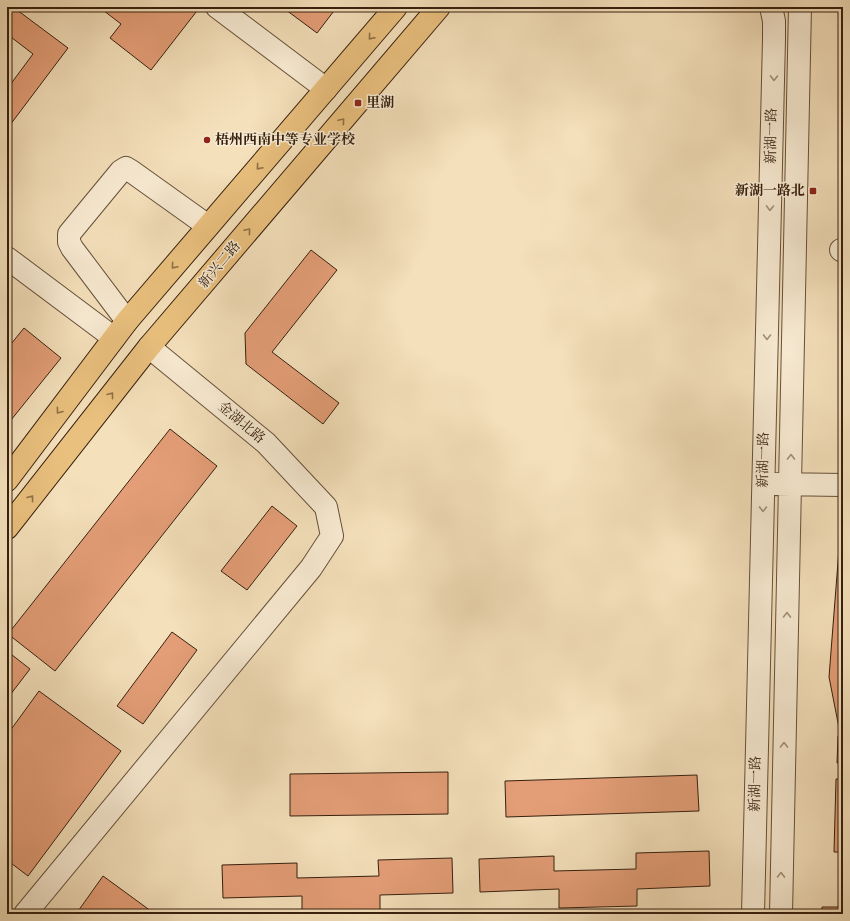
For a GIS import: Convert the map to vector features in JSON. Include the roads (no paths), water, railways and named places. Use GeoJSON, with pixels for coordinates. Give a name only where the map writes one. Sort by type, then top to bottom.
{"type":"FeatureCollection","features":[{"type":"Feature","properties":{"kind":"main road"},"geometry":{"type":"LineString","coordinates":[[7,480],[127,321],[396,7]]}},
{"type":"Feature","properties":{"kind":"main road","name":"新兴二路"},"geometry":{"type":"LineString","coordinates":[[7,528],[149,347],[440,7]]}},
{"type":"Feature","properties":{"kind":"street"},"geometry":{"type":"LineString","coordinates":[[217,7],[326,89]]}},
{"type":"Feature","properties":{"kind":"street","name":"新湖一路"},"geometry":{"type":"LineString","coordinates":[[753,914],[774,46],[774,21],[772,7]]}},
{"type":"Feature","properties":{"kind":"street","name":"新湖一路"},"geometry":{"type":"LineString","coordinates":[[780,914],[800,7]]}},
{"type":"Feature","properties":{"kind":"street"},"geometry":{"type":"LineString","coordinates":[[127,321],[69,242],[69,234],[121,171],[126,168],[131,171],[208,226]]}},
{"type":"Feature","properties":{"kind":"street"},"geometry":{"type":"LineString","coordinates":[[7,258],[114,338]]}},
{"type":"Feature","properties":{"kind":"street","name":"金湖北路"},"geometry":{"type":"LineString","coordinates":[[24,914],[311,568],[332,536],[326,507],[266,443],[149,347]]}},
{"type":"Feature","properties":{"kind":"street"},"geometry":{"type":"LineString","coordinates":[[764,484],[843,485]]}},
{"type":"Feature","properties":{"kind":"place","name":"里湖"},"geometry":{"type":"Point","coordinates":[358,103]}},
{"type":"Feature","properties":{"kind":"place","name":"梧州西南中等专业学校"},"geometry":{"type":"Point","coordinates":[207,140]}},
{"type":"Feature","properties":{"kind":"place","name":"新湖一路北"},"geometry":{"type":"Point","coordinates":[813,191]}}]}
